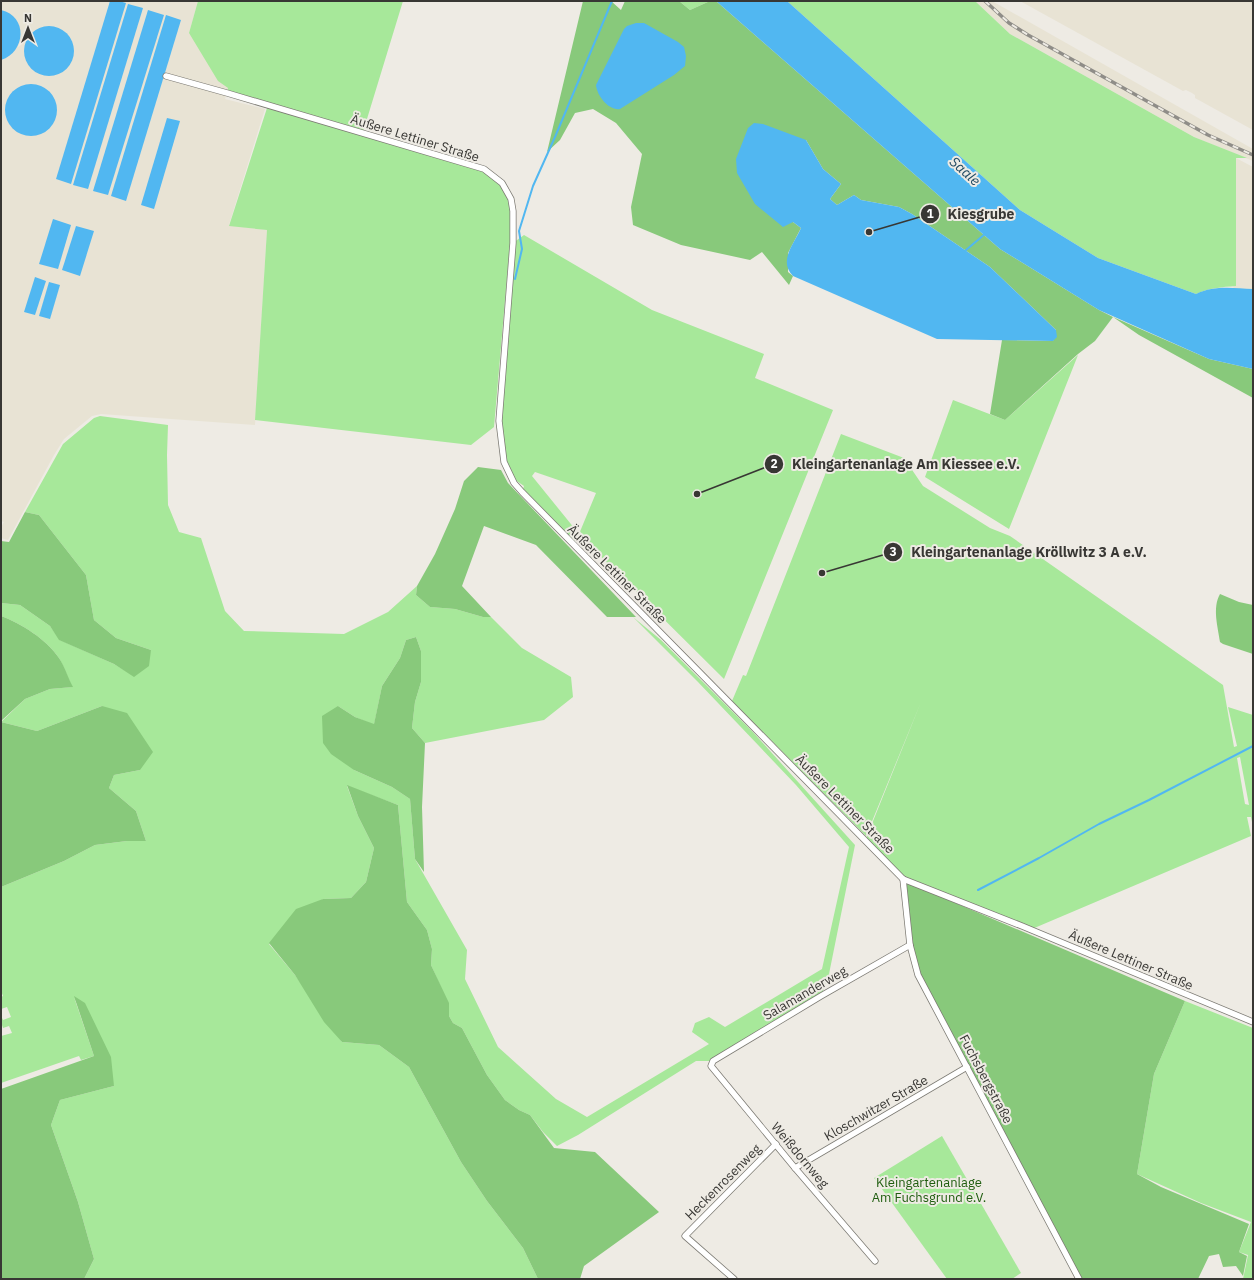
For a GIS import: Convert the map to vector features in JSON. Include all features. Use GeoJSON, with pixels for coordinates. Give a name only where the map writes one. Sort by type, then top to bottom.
{"type":"FeatureCollection","features":[{"type":"Feature","properties":{"kind":"street","name":"Äußere Lettiner Straße"},"geometry":{"type":"LineString","coordinates":[[166,76],[484,169],[502,183],[511,199],[513,211],[513,243],[499,421],[504,462],[514,483],[527,498],[903,879],[1022,926],[1253,1022]]}},
{"type":"Feature","properties":{"kind":"street","name":"Fuchsbergstraße"},"geometry":{"type":"LineString","coordinates":[[903,879],[910,945],[918,975],[1080,1279]]}},
{"type":"Feature","properties":{"kind":"street","name":"Salamanderweg"},"geometry":{"type":"LineString","coordinates":[[713,1061],[820,996],[910,945]]}},
{"type":"Feature","properties":{"kind":"street","name":"Weißdornweg"},"geometry":{"type":"LineString","coordinates":[[713,1061],[712,1066],[795,1168],[876,1261]]}},
{"type":"Feature","properties":{"kind":"street","name":"Kloschwitzer Straße"},"geometry":{"type":"LineString","coordinates":[[795,1168],[967,1067]]}},
{"type":"Feature","properties":{"kind":"street","name":"Heckenrosenweg"},"geometry":{"type":"LineString","coordinates":[[734,1279],[686,1236],[776,1144]]}},
{"type":"Feature","properties":{"kind":"shaded area"},"geometry":{"type":"Polygon","coordinates":[[[1,1],[198,1],[189,33],[229,88],[225,99],[265,109],[229,225],[267,230],[255,425],[101,414],[92,416],[64,439],[8,540],[1,538],[1,527],[4,522],[1,521],[1,1]]]}},
{"type":"Feature","properties":{"kind":"shaded area"},"geometry":{"type":"Polygon","coordinates":[[[975,1],[992,1],[1253,149],[1253,161],[1194,137],[1010,34],[975,1]]]}},
{"type":"Feature","properties":{"kind":"shaded area"},"geometry":{"type":"Polygon","coordinates":[[[1020,1],[1253,1],[1253,130],[1195,98],[1195,95],[1192,93],[1186,90],[1183,91],[1020,1]]]}},
{"type":"Feature","properties":{"kind":"shaded area"},"geometry":{"type":"Polygon","coordinates":[[[1236,158],[1253,167],[1253,308],[1233,308],[1236,158]]]}},
{"type":"Feature","properties":{"kind":"green space"},"geometry":{"type":"Polygon","coordinates":[[[198,1],[403,1],[363,132],[482,170],[498,181],[506,192],[510,206],[510,243],[494,427],[471,445],[255,420],[267,230],[229,226],[267,108],[228,96],[228,88],[218,81],[189,33],[198,1]]]}},
{"type":"Feature","properties":{"kind":"green space"},"geometry":{"type":"Polygon","coordinates":[[[583,1],[611,1],[621,10],[625,1],[679,1],[690,10],[710,1],[716,1],[1000,249],[1099,310],[1113,317],[1095,341],[1078,354],[1005,420],[990,414],[1002,340],[1053,341],[1056,330],[990,267],[912,214],[899,207],[861,200],[854,195],[837,205],[830,199],[841,184],[823,169],[806,140],[793,222],[801,228],[788,253],[788,272],[793,276],[789,285],[762,252],[750,260],[681,245],[633,225],[631,207],[642,154],[616,123],[593,109],[575,113],[560,140],[547,152],[583,1]]]}},
{"type":"Feature","properties":{"kind":"green space"},"geometry":{"type":"Polygon","coordinates":[[[679,1],[710,1],[690,10],[679,1]]]}},
{"type":"Feature","properties":{"kind":"green space"},"geometry":{"type":"Polygon","coordinates":[[[787,1],[975,1],[1010,34],[1194,137],[1247,158],[1236,158],[1236,286],[1211,289],[1196,294],[1098,258],[1020,210],[787,1]]]}},
{"type":"Feature","properties":{"kind":"green space"},"geometry":{"type":"Polygon","coordinates":[[[524,235],[652,310],[764,354],[755,378],[833,410],[724,679],[579,535],[575,542],[523,489],[524,486],[511,477],[504,462],[499,421],[513,243],[524,235]],[[535,472],[532,476],[579,534],[596,493],[535,472]]]}},
{"type":"Feature","properties":{"kind":"green space"},"geometry":{"type":"Polygon","coordinates":[[[1113,317],[1209,359],[1253,369],[1253,398],[1139,335],[1113,317]]]}},
{"type":"Feature","properties":{"kind":"green space"},"geometry":{"type":"Polygon","coordinates":[[[1078,355],[1009,529],[925,477],[953,400],[1005,420],[1078,355]]]}},
{"type":"Feature","properties":{"kind":"green space"},"geometry":{"type":"Polygon","coordinates":[[[100,416],[168,425],[168,505],[179,532],[201,538],[225,611],[244,631],[344,634],[388,612],[417,586],[416,595],[430,607],[455,609],[483,617],[491,617],[522,648],[571,677],[573,697],[544,720],[425,743],[412,728],[415,702],[421,682],[421,651],[416,637],[406,640],[400,658],[382,686],[374,725],[355,717],[338,706],[354,770],[392,787],[410,799],[415,859],[467,950],[465,979],[498,1047],[556,1099],[587,1117],[709,1044],[692,1032],[695,1023],[709,1017],[725,1027],[822,969],[849,847],[796,785],[698,682],[633,617],[661,640],[752,731],[855,845],[829,974],[821,996],[713,1061],[696,1061],[578,1135],[557,1146],[543,1132],[530,1115],[519,1110],[505,1100],[487,1075],[462,1028],[453,1023],[449,1016],[448,1003],[431,965],[432,949],[427,930],[407,902],[398,805],[347,786],[358,816],[374,848],[366,882],[351,898],[323,899],[269,944],[295,975],[342,1042],[379,1045],[409,1067],[461,1162],[487,1201],[523,1248],[538,1279],[84,1279],[94,1259],[78,1202],[51,1125],[60,1100],[114,1086],[74,997],[94,1056],[81,1060],[79,1056],[1,1083],[1,1036],[12,1033],[9,1026],[3,1028],[1,1022],[1,1016],[3,1020],[11,1017],[7,1007],[1,1009],[1,997],[3,996],[1,991],[1,887],[64,861],[95,845],[127,841],[146,841],[136,811],[109,788],[114,775],[140,770],[102,706],[37,731],[1,722],[25,699],[50,689],[72,687],[61,661],[54,651],[33,633],[17,623],[1,616],[1,603],[20,605],[50,626],[60,640],[114,664],[134,676],[151,650],[116,638],[94,620],[86,575],[39,515],[25,512],[63,444],[94,418],[100,416]]]}},
{"type":"Feature","properties":{"kind":"green space"},"geometry":{"type":"Polygon","coordinates":[[[841,434],[904,458],[923,486],[990,528],[1010,536],[1223,685],[1234,747],[1237,746],[1228,707],[1253,715],[1253,827],[1251,817],[1247,817],[1251,836],[1032,929],[903,879],[865,841],[921,702],[866,836],[732,701],[743,675],[746,676],[841,434]],[[1240,757],[1237,758],[1245,804],[1249,805],[1240,757]]]}},
{"type":"Feature","properties":{"kind":"green space"},"geometry":{"type":"Polygon","coordinates":[[[478,467],[501,470],[508,483],[636,617],[607,617],[536,545],[484,526],[462,586],[491,617],[483,617],[455,609],[430,607],[416,595],[417,586],[435,554],[455,509],[464,481],[478,467]]]}},
{"type":"Feature","properties":{"kind":"green space"},"geometry":{"type":"Polygon","coordinates":[[[25,512],[39,515],[86,575],[94,620],[116,638],[151,650],[149,666],[134,677],[114,664],[59,640],[50,626],[20,605],[1,603],[1,541],[9,542],[25,512]]]}},
{"type":"Feature","properties":{"kind":"green space"},"geometry":{"type":"Polygon","coordinates":[[[1220,594],[1239,602],[1253,605],[1253,654],[1220,642],[1216,605],[1220,594]]]}},
{"type":"Feature","properties":{"kind":"green space"},"geometry":{"type":"Polygon","coordinates":[[[1,616],[17,623],[33,633],[54,651],[61,661],[73,687],[50,689],[25,699],[1,721],[1,616]]]}},
{"type":"Feature","properties":{"kind":"green space"},"geometry":{"type":"Polygon","coordinates":[[[416,637],[421,651],[421,682],[415,702],[412,728],[425,743],[422,807],[424,872],[415,859],[410,799],[392,787],[354,770],[331,754],[323,743],[322,716],[338,706],[355,717],[374,724],[382,686],[400,658],[406,640],[416,637]]]}},
{"type":"Feature","properties":{"kind":"green space"},"geometry":{"type":"Polygon","coordinates":[[[102,706],[127,713],[153,752],[140,770],[114,775],[109,788],[136,811],[146,841],[127,841],[95,845],[64,861],[1,887],[1,722],[37,731],[102,706]]]}},
{"type":"Feature","properties":{"kind":"green space"},"geometry":{"type":"Polygon","coordinates":[[[347,785],[398,805],[407,902],[427,930],[432,949],[431,965],[449,1003],[449,1016],[453,1023],[462,1028],[487,1075],[505,1100],[519,1110],[530,1115],[554,1148],[595,1152],[659,1212],[584,1266],[580,1279],[538,1279],[523,1248],[487,1201],[461,1162],[409,1067],[379,1045],[342,1042],[324,1022],[295,975],[269,943],[296,909],[323,899],[351,898],[366,882],[374,848],[358,816],[347,785]]]}},
{"type":"Feature","properties":{"kind":"green space"},"geometry":{"type":"Polygon","coordinates":[[[904,881],[1185,1001],[1154,1074],[1137,1174],[1161,1187],[1249,1224],[1239,1252],[1247,1256],[1243,1276],[1236,1266],[1223,1267],[1219,1254],[1209,1256],[1198,1279],[1079,1279],[918,975],[911,953],[904,881]]]}},
{"type":"Feature","properties":{"kind":"green space"},"geometry":{"type":"Polygon","coordinates":[[[74,996],[85,1003],[111,1057],[114,1086],[60,1100],[51,1125],[78,1202],[94,1259],[84,1279],[1,1279],[1,1089],[94,1056],[74,996]]]}},
{"type":"Feature","properties":{"kind":"green space"},"geometry":{"type":"Polygon","coordinates":[[[1185,1001],[1253,1028],[1253,1279],[1243,1279],[1248,1255],[1239,1252],[1251,1222],[1201,1203],[1137,1174],[1154,1074],[1185,1001]]]}},
{"type":"Feature","properties":{"kind":"green space","name":"Kleingartenanlage Am Fuchsgrund e.V."},"geometry":{"type":"Polygon","coordinates":[[[942,1136],[1021,1273],[1012,1279],[947,1279],[874,1178],[942,1136]]]}},
{"type":"Feature","properties":{"kind":"water"},"geometry":{"type":"Polygon","coordinates":[[[110,1],[126,3],[71,184],[56,179],[110,1]]]}},
{"type":"Feature","properties":{"kind":"water","name":"Saale"},"geometry":{"type":"Polygon","coordinates":[[[716,1],[787,1],[1020,210],[1098,258],[1196,294],[1217,288],[1253,289],[1253,369],[1209,359],[1099,310],[1000,249],[716,1]]]}},
{"type":"Feature","properties":{"kind":"water"},"geometry":{"type":"Polygon","coordinates":[[[128,4],[143,8],[88,189],[73,185],[128,4]]]}},
{"type":"Feature","properties":{"kind":"water"},"geometry":{"type":"Polygon","coordinates":[[[1,10],[10,14],[16,19],[20,34],[19,42],[15,50],[9,56],[1,60],[1,10]]]}},
{"type":"Feature","properties":{"kind":"water"},"geometry":{"type":"Polygon","coordinates":[[[148,10],[164,15],[108,195],[93,191],[148,10]]]}},
{"type":"Feature","properties":{"kind":"water"},"geometry":{"type":"Polygon","coordinates":[[[166,15],[181,20],[126,201],[111,196],[166,15]]]}},
{"type":"Feature","properties":{"kind":"water"},"geometry":{"type":"Polygon","coordinates":[[[636,23],[644,23],[678,42],[684,47],[686,56],[685,66],[674,75],[620,109],[612,108],[601,98],[596,85],[624,29],[627,26],[636,23]]]}},
{"type":"Feature","properties":{"kind":"water"},"geometry":{"type":"Polygon","coordinates":[[[54,26],[59,27],[67,33],[73,41],[73,61],[67,69],[59,75],[44,76],[39,75],[31,69],[25,61],[24,46],[25,41],[31,33],[39,27],[54,26]]]}},
{"type":"Feature","properties":{"kind":"water"},"geometry":{"type":"Polygon","coordinates":[[[31,84],[41,86],[49,92],[55,100],[57,110],[55,120],[49,128],[41,134],[31,136],[21,134],[13,128],[7,120],[5,110],[7,100],[13,92],[21,86],[31,84]]]}},
{"type":"Feature","properties":{"kind":"water"},"geometry":{"type":"Polygon","coordinates":[[[167,118],[180,121],[154,209],[141,205],[167,118]]]}},
{"type":"Feature","properties":{"kind":"water"},"geometry":{"type":"Polygon","coordinates":[[[754,123],[763,124],[806,140],[823,169],[841,184],[830,199],[837,205],[854,195],[861,200],[899,207],[912,214],[990,267],[1056,330],[1057,337],[1053,341],[937,339],[793,276],[787,264],[787,258],[791,246],[801,228],[793,222],[783,227],[755,204],[737,173],[736,159],[748,128],[754,123]]]}},
{"type":"Feature","properties":{"kind":"water"},"geometry":{"type":"Polygon","coordinates":[[[53,219],[71,225],[58,269],[39,264],[53,219]]]}},
{"type":"Feature","properties":{"kind":"water"},"geometry":{"type":"Polygon","coordinates":[[[76,226],[94,231],[80,276],[62,270],[76,226]]]}},
{"type":"Feature","properties":{"kind":"water"},"geometry":{"type":"Polygon","coordinates":[[[35,277],[46,281],[35,315],[24,312],[35,277]]]}},
{"type":"Feature","properties":{"kind":"water"},"geometry":{"type":"Polygon","coordinates":[[[49,282],[60,285],[50,319],[39,316],[49,282]]]}},
{"type":"Feature","properties":{"kind":"waterway"},"geometry":{"type":"LineString","coordinates":[[515,279],[522,249],[519,231],[533,186],[612,1]]}},
{"type":"Feature","properties":{"kind":"waterway"},"geometry":{"type":"LineString","coordinates":[[966,250],[985,234]]}},
{"type":"Feature","properties":{"kind":"waterway"},"geometry":{"type":"LineString","coordinates":[[978,890],[1099,824],[1253,746]]}},
{"type":"Feature","properties":{"kind":"railway"},"geometry":{"type":"LineString","coordinates":[[985,1],[1009,23],[1028,35],[1208,135],[1253,155]]}},
{"type":"Feature","properties":{"kind":"place","name":"Kiesgrube"},"geometry":{"type":"Point","coordinates":[869,232]}},
{"type":"Feature","properties":{"kind":"place","name":"Kleingartenanlage Am Kiessee e.V."},"geometry":{"type":"Point","coordinates":[697,494]}},
{"type":"Feature","properties":{"kind":"place","name":"Kleingartenanlage Kröllwitz 3 A e.V."},"geometry":{"type":"Point","coordinates":[822,573]}}]}
